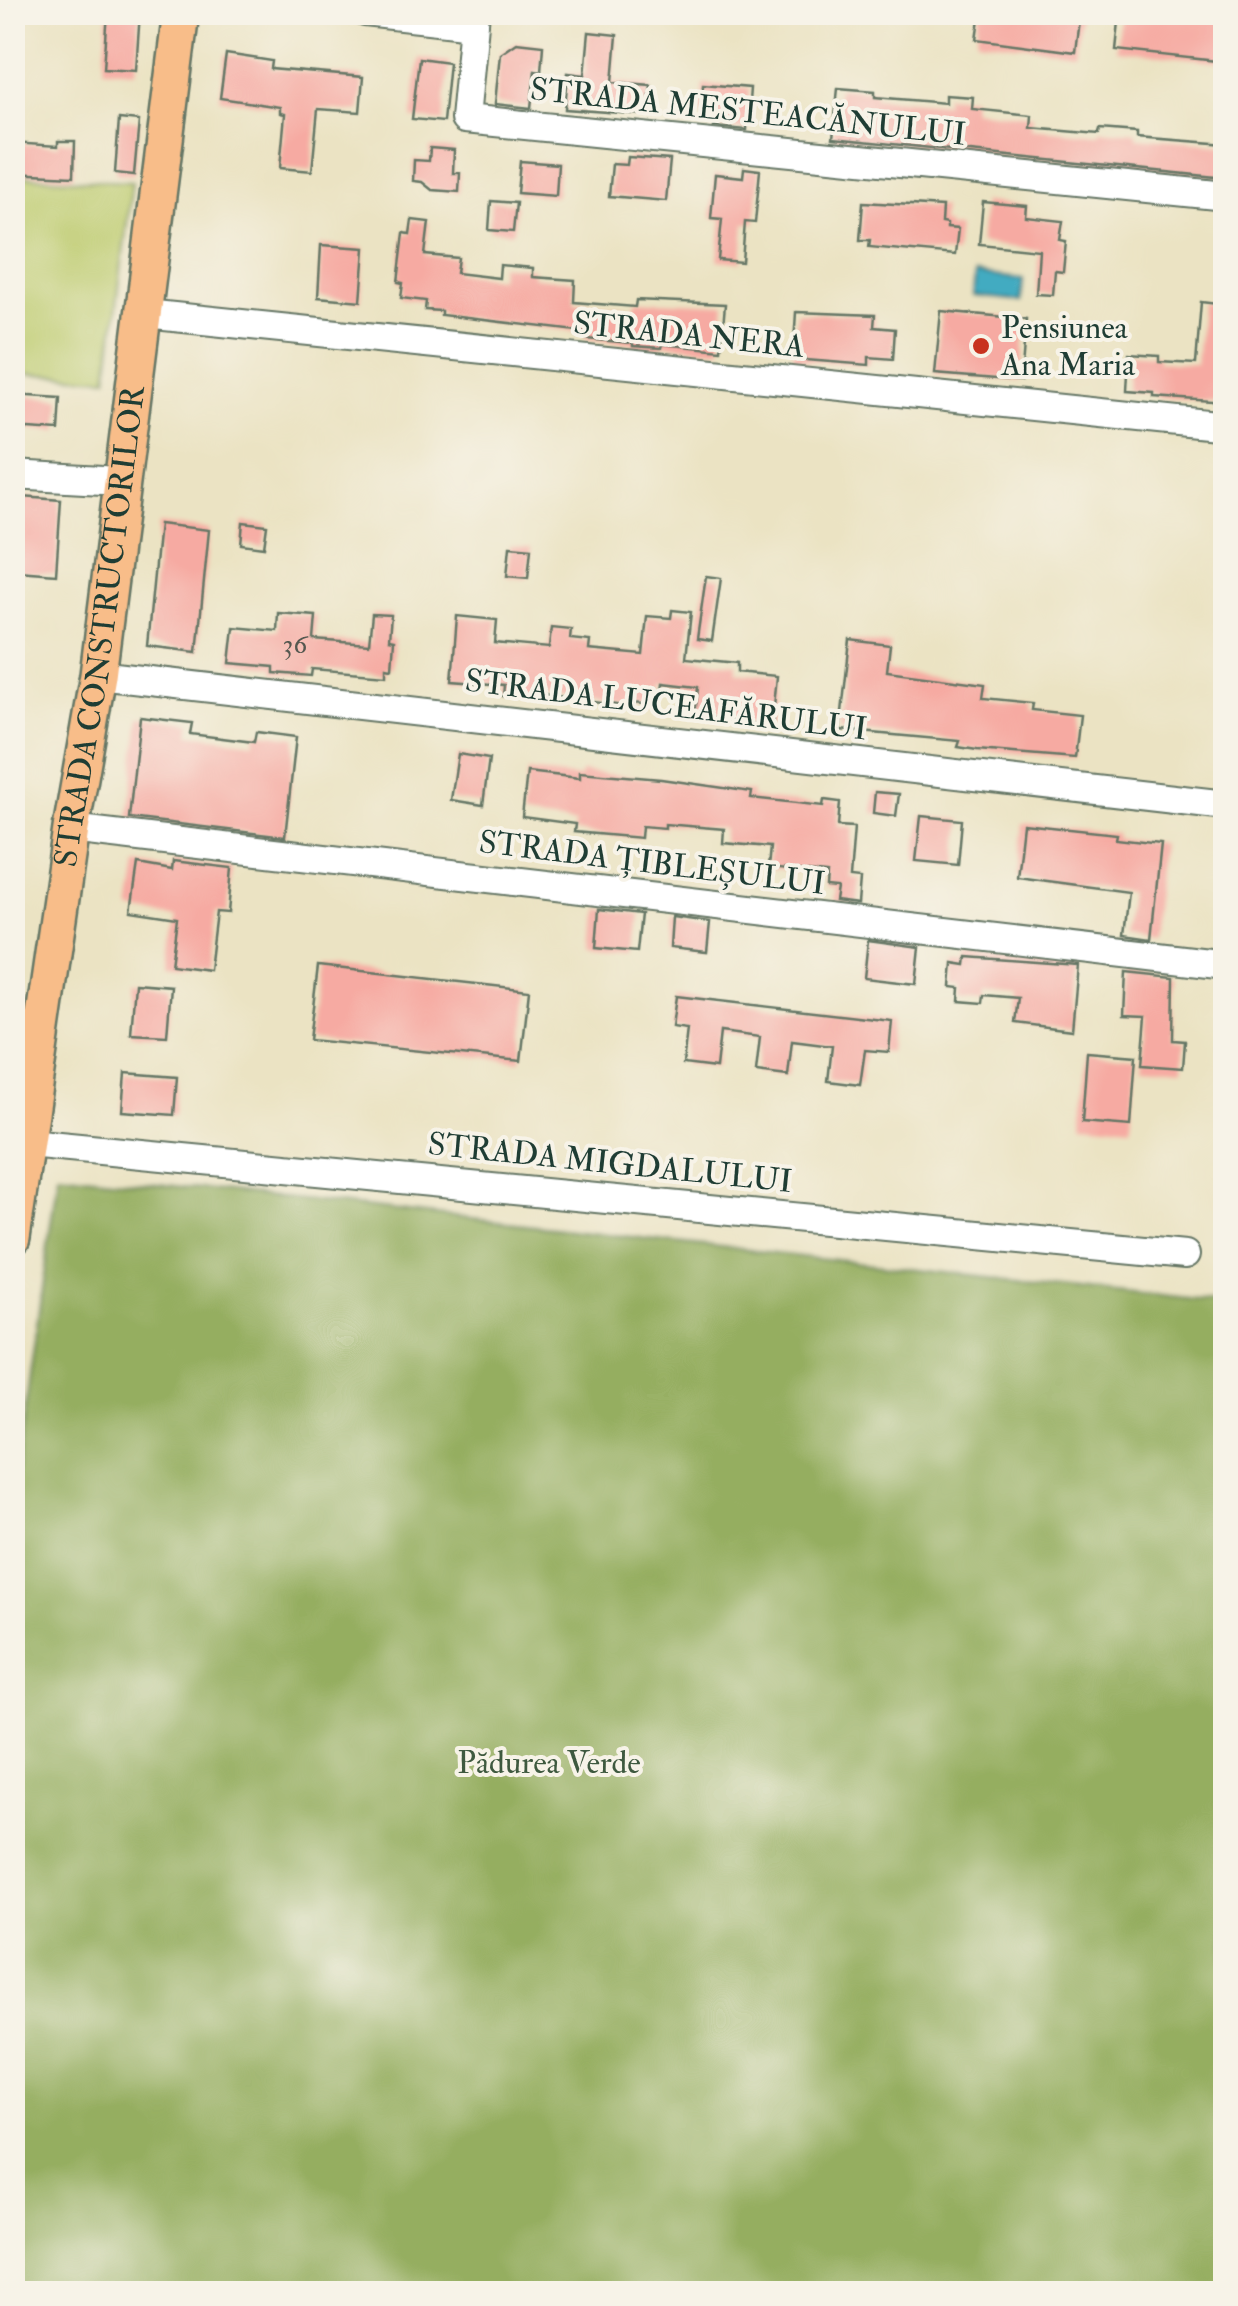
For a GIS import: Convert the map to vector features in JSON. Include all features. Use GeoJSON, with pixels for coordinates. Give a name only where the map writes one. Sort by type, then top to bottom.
{"type":"FeatureCollection","features":[{"type":"Feature","properties":{"kind":"main road","name":"STRADA CONSTRUCTORILOR"},"geometry":{"type":"LineString","coordinates":[[12,1238],[71,830],[98,675],[182,12]]}},
{"type":"Feature","properties":{"kind":"street","name":"STRADA MESTEACĂNULUI"},"geometry":{"type":"LineString","coordinates":[[365,12],[474,18],[466,119],[1226,196]]}},
{"type":"Feature","properties":{"kind":"street","name":"STRADA NERA"},"geometry":{"type":"LineString","coordinates":[[145,314],[1226,426]]}},
{"type":"Feature","properties":{"kind":"street"},"geometry":{"type":"LineString","coordinates":[[12,475],[121,481]]}},
{"type":"Feature","properties":{"kind":"street","name":"STRADA LUCEAFĂRULUI"},"geometry":{"type":"LineString","coordinates":[[98,675],[1226,805]]}},
{"type":"Feature","properties":{"kind":"street","name":"STRADA ȚIBLEȘULUI"},"geometry":{"type":"LineString","coordinates":[[71,830],[1226,965]]}},
{"type":"Feature","properties":{"kind":"street","name":"STRADA MIGDALULUI"},"geometry":{"type":"LineString","coordinates":[[28,1143],[1185,1255]]}},
{"type":"Feature","properties":{"kind":"green space"},"geometry":{"type":"Polygon","coordinates":[[[12,176],[132,182],[108,378],[13,373],[12,176]]]}},
{"type":"Feature","properties":{"kind":"green space","name":"Pădurea Verde"},"geometry":{"type":"Polygon","coordinates":[[[58,1173],[1225,1303],[1225,2293],[13,2293],[12,1503],[58,1173]]]}},
{"type":"Feature","properties":{"kind":"water"},"geometry":{"type":"Polygon","coordinates":[[[975,274],[1023,279],[1021,301],[973,296],[975,274]]]}},
{"type":"Feature","properties":{"kind":"building"},"geometry":{"type":"Polygon","coordinates":[[[108,12],[140,12],[136,70],[104,68],[108,12]]]}},
{"type":"Feature","properties":{"kind":"building"},"geometry":{"type":"Polygon","coordinates":[[[981,12],[1080,12],[1075,52],[977,39],[981,12]]]}},
{"type":"Feature","properties":{"kind":"building"},"geometry":{"type":"Polygon","coordinates":[[[1120,12],[1226,18],[1226,62],[1116,50],[1120,12]]]}},
{"type":"Feature","properties":{"kind":"building"},"geometry":{"type":"Polygon","coordinates":[[[589,32],[617,35],[613,82],[651,85],[648,115],[565,109],[568,73],[585,75],[589,32]]]}},
{"type":"Feature","properties":{"kind":"building"},"geometry":{"type":"Polygon","coordinates":[[[516,42],[543,45],[541,71],[535,70],[531,108],[495,104],[500,53],[516,42]]]}},
{"type":"Feature","properties":{"kind":"building"},"geometry":{"type":"Polygon","coordinates":[[[226,54],[272,61],[271,69],[363,77],[360,112],[318,109],[312,171],[280,168],[285,114],[280,113],[280,107],[220,98],[226,54]]]}},
{"type":"Feature","properties":{"kind":"building"},"geometry":{"type":"Polygon","coordinates":[[[419,58],[449,62],[443,122],[412,119],[419,58]]]}},
{"type":"Feature","properties":{"kind":"building"},"geometry":{"type":"Polygon","coordinates":[[[703,84],[750,88],[747,130],[714,127],[715,114],[701,113],[703,84]]]}},
{"type":"Feature","properties":{"kind":"building"},"geometry":{"type":"Polygon","coordinates":[[[838,88],[875,91],[875,97],[945,103],[945,95],[973,97],[972,109],[1032,115],[1031,128],[1099,134],[1100,129],[1137,132],[1137,137],[1226,144],[1226,178],[833,138],[838,88]]]}},
{"type":"Feature","properties":{"kind":"building"},"geometry":{"type":"Polygon","coordinates":[[[119,119],[139,121],[134,175],[115,173],[119,119]]]}},
{"type":"Feature","properties":{"kind":"building"},"geometry":{"type":"Polygon","coordinates":[[[58,141],[75,141],[74,176],[12,173],[12,143],[58,146],[58,141]]]}},
{"type":"Feature","properties":{"kind":"building"},"geometry":{"type":"Polygon","coordinates":[[[430,148],[454,150],[453,173],[460,173],[459,192],[432,190],[413,181],[414,160],[429,161],[430,148]]]}},
{"type":"Feature","properties":{"kind":"building"},"geometry":{"type":"Polygon","coordinates":[[[628,157],[670,160],[666,201],[609,196],[612,164],[627,165],[628,157]]]}},
{"type":"Feature","properties":{"kind":"building"},"geometry":{"type":"Polygon","coordinates":[[[520,161],[558,164],[556,196],[517,193],[520,161]]]}},
{"type":"Feature","properties":{"kind":"building"},"geometry":{"type":"Polygon","coordinates":[[[744,168],[760,170],[755,223],[745,222],[742,262],[718,260],[722,219],[711,218],[715,174],[743,177],[744,168]]]}},
{"type":"Feature","properties":{"kind":"building"},"geometry":{"type":"Polygon","coordinates":[[[491,201],[516,203],[513,232],[489,230],[491,201]]]}},
{"type":"Feature","properties":{"kind":"building"},"geometry":{"type":"Polygon","coordinates":[[[863,202],[942,207],[941,223],[958,229],[955,255],[869,247],[870,240],[860,240],[863,202]]]}},
{"type":"Feature","properties":{"kind":"building"},"geometry":{"type":"Polygon","coordinates":[[[983,202],[1027,206],[1026,217],[1063,221],[1063,272],[1055,271],[1053,295],[1036,294],[1039,250],[979,244],[983,202]]]}},
{"type":"Feature","properties":{"kind":"building"},"geometry":{"type":"Polygon","coordinates":[[[412,220],[429,222],[425,255],[458,258],[456,273],[499,278],[500,265],[533,268],[533,277],[575,280],[574,302],[635,307],[636,300],[725,304],[721,350],[662,344],[661,348],[633,346],[586,339],[586,332],[425,310],[426,301],[401,298],[403,283],[398,282],[404,233],[410,234],[412,220]]]}},
{"type":"Feature","properties":{"kind":"building"},"geometry":{"type":"Polygon","coordinates":[[[321,245],[365,248],[361,301],[318,297],[321,245]]]}},
{"type":"Feature","properties":{"kind":"building"},"geometry":{"type":"Polygon","coordinates":[[[1201,302],[1226,305],[1226,402],[1127,391],[1129,354],[1159,356],[1159,362],[1196,364],[1201,302]]]}},
{"type":"Feature","properties":{"kind":"building","name":"Pensiunea Ana Maria"},"geometry":{"type":"Polygon","coordinates":[[[941,311],[1026,319],[1021,381],[935,374],[941,311]]]}},
{"type":"Feature","properties":{"kind":"building"},"geometry":{"type":"Polygon","coordinates":[[[796,312],[875,315],[874,327],[895,329],[893,359],[869,357],[869,365],[793,359],[796,312]]]}},
{"type":"Feature","properties":{"kind":"building"},"geometry":{"type":"Polygon","coordinates":[[[12,395],[61,398],[59,431],[12,428],[12,395]]]}},
{"type":"Feature","properties":{"kind":"building"},"geometry":{"type":"Polygon","coordinates":[[[22,497],[61,500],[56,574],[17,571],[22,497]]]}},
{"type":"Feature","properties":{"kind":"building"},"geometry":{"type":"Polygon","coordinates":[[[243,522],[267,525],[264,547],[241,544],[243,522]]]}},
{"type":"Feature","properties":{"kind":"building"},"geometry":{"type":"Polygon","coordinates":[[[159,524],[209,530],[197,652],[147,646],[159,524]]]}},
{"type":"Feature","properties":{"kind":"building"},"geometry":{"type":"Polygon","coordinates":[[[510,546],[531,548],[528,578],[507,576],[510,546]]]}},
{"type":"Feature","properties":{"kind":"building"},"geometry":{"type":"Polygon","coordinates":[[[706,576],[721,578],[712,641],[697,639],[706,576]]]}},
{"type":"Feature","properties":{"kind":"building"},"geometry":{"type":"Polygon","coordinates":[[[672,610],[691,612],[686,658],[737,663],[737,672],[777,676],[772,726],[695,716],[698,687],[663,683],[660,705],[631,703],[631,707],[534,694],[534,698],[503,696],[504,685],[452,681],[457,616],[497,620],[495,643],[549,648],[551,627],[571,629],[570,639],[590,641],[589,650],[643,655],[647,616],[671,618],[672,610]]]}},
{"type":"Feature","properties":{"kind":"building"},"geometry":{"type":"Polygon","coordinates":[[[278,613],[316,616],[314,640],[369,644],[372,614],[391,615],[392,668],[386,667],[386,675],[312,669],[311,676],[274,673],[274,667],[230,663],[234,627],[277,631],[278,613]]]}},
{"type":"Feature","properties":{"kind":"building"},"geometry":{"type":"Polygon","coordinates":[[[850,640],[890,645],[887,671],[985,684],[983,698],[1033,703],[1032,710],[1080,715],[1075,758],[977,750],[958,747],[960,741],[840,730],[850,640]]]}},
{"type":"Feature","properties":{"kind":"building"},"geometry":{"type":"Polygon","coordinates":[[[140,717],[192,723],[190,734],[254,742],[256,732],[296,737],[285,837],[129,818],[140,717]]]}},
{"type":"Feature","properties":{"kind":"building"},"geometry":{"type":"Polygon","coordinates":[[[458,754],[489,759],[483,805],[451,800],[458,754]]]}},
{"type":"Feature","properties":{"kind":"building"},"geometry":{"type":"Polygon","coordinates":[[[527,772],[580,778],[580,772],[661,779],[752,792],[751,798],[823,806],[824,800],[840,802],[838,826],[854,827],[850,878],[860,879],[858,904],[835,901],[837,888],[826,887],[827,874],[768,868],[770,847],[723,843],[724,829],[642,826],[641,838],[574,832],[575,824],[522,817],[527,772]]]}},
{"type":"Feature","properties":{"kind":"building"},"geometry":{"type":"Polygon","coordinates":[[[875,792],[899,794],[896,816],[873,813],[875,792]]]}},
{"type":"Feature","properties":{"kind":"building"},"geometry":{"type":"Polygon","coordinates":[[[921,816],[962,820],[958,865],[916,861],[921,816]]]}},
{"type":"Feature","properties":{"kind":"building"},"geometry":{"type":"Polygon","coordinates":[[[1023,824],[1117,834],[1116,839],[1161,844],[1151,939],[1124,935],[1129,892],[1017,877],[1023,824]]]}},
{"type":"Feature","properties":{"kind":"building"},"geometry":{"type":"Polygon","coordinates":[[[173,861],[232,868],[228,913],[216,912],[209,970],[171,965],[177,918],[131,911],[138,864],[172,870],[173,861]]]}},
{"type":"Feature","properties":{"kind":"building"},"geometry":{"type":"Polygon","coordinates":[[[599,909],[641,914],[637,952],[596,948],[599,909]]]}},
{"type":"Feature","properties":{"kind":"building"},"geometry":{"type":"Polygon","coordinates":[[[672,917],[710,922],[707,952],[670,948],[672,917]]]}},
{"type":"Feature","properties":{"kind":"building"},"geometry":{"type":"Polygon","coordinates":[[[868,940],[920,947],[916,984],[864,978],[868,940]]]}},
{"type":"Feature","properties":{"kind":"building"},"geometry":{"type":"Polygon","coordinates":[[[967,957],[1078,965],[1072,1030],[1015,1023],[1018,998],[984,995],[983,1003],[959,1001],[960,988],[951,987],[953,963],[966,965],[967,957]]]}},
{"type":"Feature","properties":{"kind":"building"},"geometry":{"type":"Polygon","coordinates":[[[318,966],[529,990],[521,1061],[309,1040],[318,966]]]}},
{"type":"Feature","properties":{"kind":"building"},"geometry":{"type":"Polygon","coordinates":[[[1126,972],[1174,977],[1173,1040],[1185,1041],[1183,1068],[1142,1065],[1146,1016],[1124,1015],[1126,972]]]}},
{"type":"Feature","properties":{"kind":"building"},"geometry":{"type":"Polygon","coordinates":[[[135,983],[171,986],[167,1036],[131,1034],[135,983]]]}},
{"type":"Feature","properties":{"kind":"building"},"geometry":{"type":"Polygon","coordinates":[[[676,996],[892,1021],[889,1052],[865,1050],[860,1085],[828,1081],[832,1046],[792,1041],[788,1076],[756,1072],[760,1037],[720,1032],[716,1068],[683,1064],[687,1029],[672,1027],[676,996]]]}},
{"type":"Feature","properties":{"kind":"building"},"geometry":{"type":"Polygon","coordinates":[[[1087,1052],[1136,1056],[1131,1126],[1082,1122],[1087,1052]]]}},
{"type":"Feature","properties":{"kind":"building"},"geometry":{"type":"Polygon","coordinates":[[[125,1073],[177,1077],[174,1115],[122,1111],[125,1073]]]}},
{"type":"Feature","properties":{"kind":"place","name":"Pensiunea Ana Maria"},"geometry":{"type":"Point","coordinates":[981,346]}}]}
